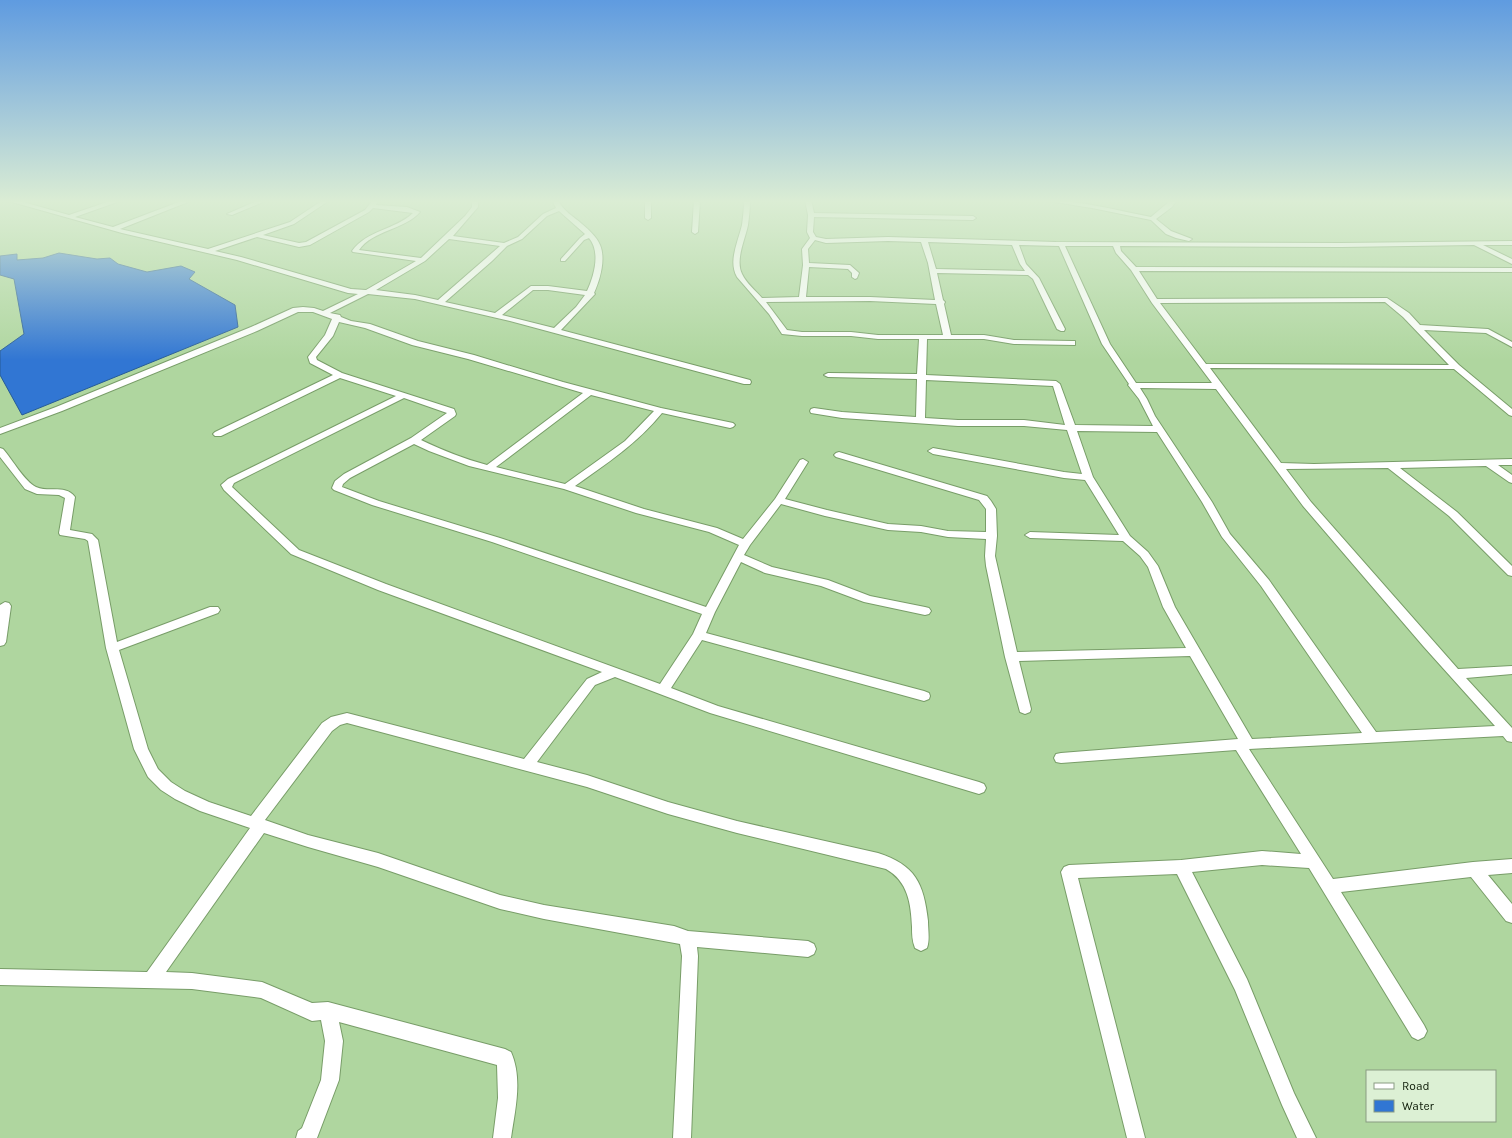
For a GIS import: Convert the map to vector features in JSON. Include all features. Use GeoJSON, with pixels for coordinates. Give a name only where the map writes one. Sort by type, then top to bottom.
{"type":"FeatureCollection","features":[{"type":"Feature","properties":{"kind":"street"},"geometry":{"type":"LineString","coordinates":[[222,253],[351,291],[387,293],[496,316],[747,382]]}},
{"type":"Feature","properties":{"kind":"street"},"geometry":{"type":"LineString","coordinates":[[371,253],[423,260]]}},
{"type":"Feature","properties":{"kind":"street"},"geometry":{"type":"LineString","coordinates":[[325,313],[368,292],[423,260],[430,253]]}},
{"type":"Feature","properties":{"kind":"street"},"geometry":{"type":"LineString","coordinates":[[439,303],[496,253]]}},
{"type":"Feature","properties":{"kind":"street"},"geometry":{"type":"LineString","coordinates":[[563,260],[569,253]]}},
{"type":"Feature","properties":{"kind":"street"},"geometry":{"type":"LineString","coordinates":[[555,331],[584,304],[590,294],[595,283],[598,264],[597,253]]}},
{"type":"Feature","properties":{"kind":"street"},"geometry":{"type":"LineString","coordinates":[[738,253],[736,270],[739,276],[776,318],[785,332],[802,334],[851,334],[878,338],[923,336],[984,337],[1014,342],[1072,343]]}},
{"type":"Feature","properties":{"kind":"street"},"geometry":{"type":"LineString","coordinates":[[802,300],[806,265],[805,253]]}},
{"type":"Feature","properties":{"kind":"street"},"geometry":{"type":"LineString","coordinates":[[928,253],[941,302],[947,336]]}},
{"type":"Feature","properties":{"kind":"street"},"geometry":{"type":"LineString","coordinates":[[1019,253],[1023,264],[1036,278],[1061,329]]}},
{"type":"Feature","properties":{"kind":"street"},"geometry":{"type":"LineString","coordinates":[[1065,253],[1106,344],[1132,385],[1143,399],[1151,416],[1207,502],[1226,535],[1265,584],[1372,737]]}},
{"type":"Feature","properties":{"kind":"street"},"geometry":{"type":"LineString","coordinates":[[1119,253],[1134,269],[1155,301],[1280,466],[1286,478],[1316,515],[1509,734]]}},
{"type":"Feature","properties":{"kind":"street"},"geometry":{"type":"LineString","coordinates":[[1493,253],[1512,262]]}},
{"type":"Feature","properties":{"kind":"street"},"geometry":{"type":"LineString","coordinates":[[806,265],[850,267],[854,269],[856,273],[855,277]]}},
{"type":"Feature","properties":{"kind":"street"},"geometry":{"type":"LineString","coordinates":[[1134,269],[1512,270]]}},
{"type":"Feature","properties":{"kind":"street"},"geometry":{"type":"LineString","coordinates":[[933,271],[1030,273]]}},
{"type":"Feature","properties":{"kind":"street"},"geometry":{"type":"LineString","coordinates":[[496,316],[531,288],[548,288],[590,294]]}},
{"type":"Feature","properties":{"kind":"street"},"geometry":{"type":"LineString","coordinates":[[760,300],[870,300],[941,302]]}},
{"type":"Feature","properties":{"kind":"street"},"geometry":{"type":"LineString","coordinates":[[1155,301],[1387,300],[1419,327],[1456,367],[1512,413]]}},
{"type":"Feature","properties":{"kind":"street"},"geometry":{"type":"LineString","coordinates":[[0,431],[59,409],[254,329],[296,310],[310,309],[337,317],[349,323],[367,326],[414,343],[471,357],[589,392],[660,410],[730,425]]}},
{"type":"Feature","properties":{"kind":"street"},"geometry":{"type":"LineString","coordinates":[[337,317],[329,336],[312,359],[339,375],[402,396],[435,405],[451,411],[452,414],[414,440],[347,476],[338,483],[337,488],[376,504],[496,540],[640,590],[709,612]]}},
{"type":"Feature","properties":{"kind":"street"},"geometry":{"type":"LineString","coordinates":[[1419,327],[1480,329],[1494,334],[1512,345]]}},
{"type":"Feature","properties":{"kind":"street"},"geometry":{"type":"LineString","coordinates":[[920,420],[923,336]]}},
{"type":"Feature","properties":{"kind":"street"},"geometry":{"type":"LineString","coordinates":[[1205,366],[1456,367]]}},
{"type":"Feature","properties":{"kind":"street"},"geometry":{"type":"LineString","coordinates":[[218,434],[339,375]]}},
{"type":"Feature","properties":{"kind":"street"},"geometry":{"type":"LineString","coordinates":[[828,375],[922,377],[1056,384],[1088,477],[1126,538],[1144,554],[1153,566],[1169,607],[1244,745],[1313,862],[1418,1031]]}},
{"type":"Feature","properties":{"kind":"street"},"geometry":{"type":"LineString","coordinates":[[1132,385],[1220,386]]}},
{"type":"Feature","properties":{"kind":"street"},"geometry":{"type":"LineString","coordinates":[[490,467],[589,392]]}},
{"type":"Feature","properties":{"kind":"street"},"geometry":{"type":"LineString","coordinates":[[402,396],[231,481],[226,485],[227,488],[295,552],[382,587],[715,710],[979,788]]}},
{"type":"Feature","properties":{"kind":"street"},"geometry":{"type":"LineString","coordinates":[[567,488],[607,460],[639,432],[660,410]]}},
{"type":"Feature","properties":{"kind":"street"},"geometry":{"type":"LineString","coordinates":[[814,412],[848,416],[972,424],[1024,423],[1072,428],[1160,429]]}},
{"type":"Feature","properties":{"kind":"street"},"geometry":{"type":"LineString","coordinates":[[414,440],[454,457],[502,472],[567,488],[640,511],[713,530],[745,544]]}},
{"type":"Feature","properties":{"kind":"street"},"geometry":{"type":"LineString","coordinates":[[0,451],[26,485],[32,490],[65,492],[70,497],[64,533],[88,536],[93,540],[112,648],[141,749],[153,773],[166,786],[180,795],[205,807],[308,841],[378,860],[500,902],[559,915],[674,934],[688,939],[808,950]]}},
{"type":"Feature","properties":{"kind":"street"},"geometry":{"type":"LineString","coordinates":[[934,451],[1064,475],[1088,477]]}},
{"type":"Feature","properties":{"kind":"street"},"geometry":{"type":"LineString","coordinates":[[839,455],[983,498],[988,501],[990,506],[992,536],[990,555],[1011,657],[1025,709]]}},
{"type":"Feature","properties":{"kind":"street"},"geometry":{"type":"LineString","coordinates":[[662,691],[699,635],[709,612],[739,558],[745,544],[779,500],[803,462]]}},
{"type":"Feature","properties":{"kind":"street"},"geometry":{"type":"LineString","coordinates":[[1280,466],[1512,462]]}},
{"type":"Feature","properties":{"kind":"street"},"geometry":{"type":"LineString","coordinates":[[1489,463],[1512,480]]}},
{"type":"Feature","properties":{"kind":"street"},"geometry":{"type":"LineString","coordinates":[[1389,464],[1453,514],[1512,572]]}},
{"type":"Feature","properties":{"kind":"street"},"geometry":{"type":"LineString","coordinates":[[779,500],[825,513],[888,527],[921,529],[948,534],[992,536]]}},
{"type":"Feature","properties":{"kind":"street"},"geometry":{"type":"LineString","coordinates":[[1030,535],[1126,538]]}},
{"type":"Feature","properties":{"kind":"street"},"geometry":{"type":"LineString","coordinates":[[739,558],[769,570],[824,583],[868,599],[925,611]]}},
{"type":"Feature","properties":{"kind":"street"},"geometry":{"type":"LineString","coordinates":[[0,642],[5,606]]}},
{"type":"Feature","properties":{"kind":"street"},"geometry":{"type":"LineString","coordinates":[[112,648],[214,610]]}},
{"type":"Feature","properties":{"kind":"street"},"geometry":{"type":"LineString","coordinates":[[699,635],[924,696]]}},
{"type":"Feature","properties":{"kind":"street"},"geometry":{"type":"LineString","coordinates":[[1011,657],[1194,652]]}},
{"type":"Feature","properties":{"kind":"street"},"geometry":{"type":"LineString","coordinates":[[1455,674],[1512,670]]}},
{"type":"Feature","properties":{"kind":"street"},"geometry":{"type":"LineString","coordinates":[[527,766],[591,682],[615,672]]}},
{"type":"Feature","properties":{"kind":"street"},"geometry":{"type":"LineString","coordinates":[[151,980],[258,824],[327,727],[336,721],[348,718],[527,766],[587,780],[668,808],[736,827],[878,860],[895,866],[908,877],[915,890],[921,943]]}},
{"type":"Feature","properties":{"kind":"street"},"geometry":{"type":"LineString","coordinates":[[1061,758],[1372,737],[1509,734]]}},
{"type":"Feature","properties":{"kind":"street"},"geometry":{"type":"LineString","coordinates":[[1136,1138],[1069,872],[1181,867],[1262,858],[1313,862]]}},
{"type":"Feature","properties":{"kind":"street"},"geometry":{"type":"LineString","coordinates":[[1329,886],[1472,869],[1512,866]]}},
{"type":"Feature","properties":{"kind":"street"},"geometry":{"type":"LineString","coordinates":[[1181,867],[1241,985],[1288,1099],[1307,1138]]}},
{"type":"Feature","properties":{"kind":"street"},"geometry":{"type":"LineString","coordinates":[[1472,869],[1512,916]]}},
{"type":"Feature","properties":{"kind":"street"},"geometry":{"type":"LineString","coordinates":[[682,1138],[690,956],[688,939]]}},
{"type":"Feature","properties":{"kind":"street"},"geometry":{"type":"LineString","coordinates":[[0,977],[192,981],[262,990],[312,1012],[328,1011],[505,1058],[509,1074],[509,1084],[502,1138]]}},
{"type":"Feature","properties":{"kind":"street"},"geometry":{"type":"LineString","coordinates":[[305,1138],[309,1134],[330,1080],[334,1041],[328,1011]]}},
{"type":"Feature","properties":{"kind":"water"},"geometry":{"type":"Polygon","coordinates":[[[60,253],[97,259],[110,258],[118,264],[147,272],[181,266],[195,272],[189,279],[235,305],[238,327],[22,415],[0,375],[0,351],[24,334],[14,279],[0,275],[0,256],[17,254],[17,260],[43,258],[60,253]]]}}]}
